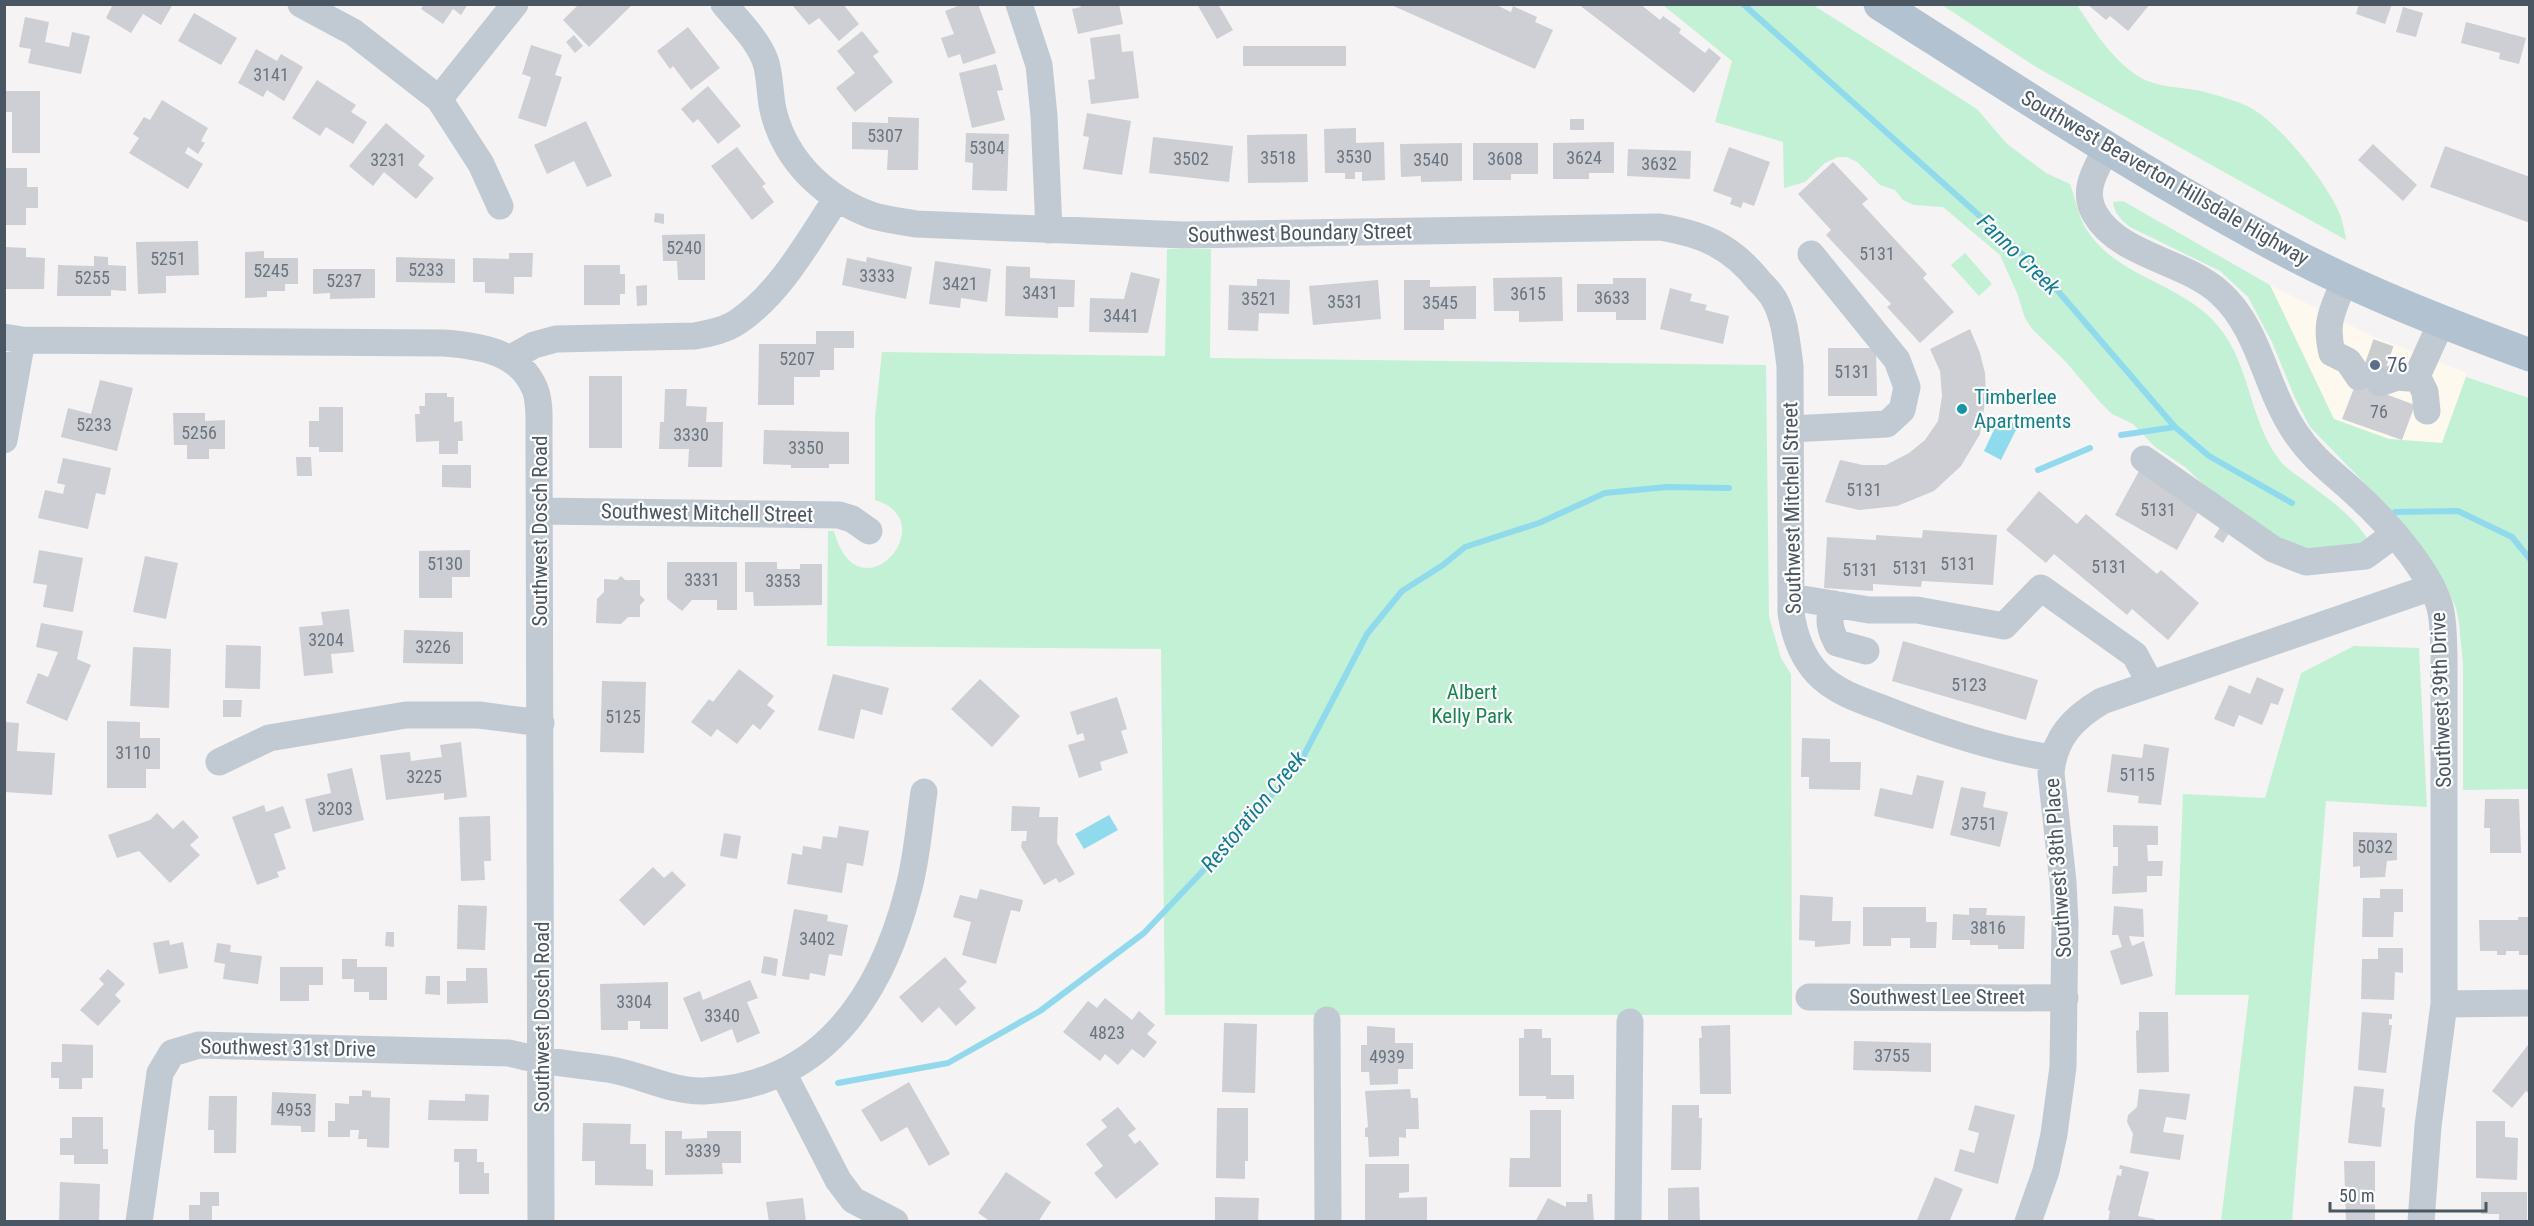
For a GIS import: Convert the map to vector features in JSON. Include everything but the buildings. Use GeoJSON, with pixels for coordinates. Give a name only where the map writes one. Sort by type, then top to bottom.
{"type":"FeatureCollection","features":[{"type":"Feature","properties":{"kind":"main road","name":"Southwest Beaverton Hillsdale Highway"},"geometry":{"type":"LineString","coordinates":[[1880,4],[2107,147],[2275,245],[2345,279],[2529,355]]}},
{"type":"Feature","properties":{"kind":"street"},"geometry":{"type":"LineString","coordinates":[[301,4],[353,32],[440,99],[481,164],[500,206]]}},
{"type":"Feature","properties":{"kind":"street"},"geometry":{"type":"LineString","coordinates":[[440,99],[515,4]]}},
{"type":"Feature","properties":{"kind":"street","name":"Southwest Boundary Street"},"geometry":{"type":"LineString","coordinates":[[724,4],[751,37],[765,60],[773,112],[780,135],[789,149],[809,176],[837,198],[872,216],[916,224],[1184,235],[1660,227],[1685,231],[1709,240],[1731,252],[1753,274]]}},
{"type":"Feature","properties":{"kind":"street"},"geometry":{"type":"LineString","coordinates":[[1019,4],[1039,65],[1044,116],[1048,230]]}},
{"type":"Feature","properties":{"kind":"street","name":"Southwest 39th Drive"},"geometry":{"type":"LineString","coordinates":[[2107,147],[2089,185],[2090,201],[2100,222],[2111,232],[2137,248],[2195,274],[2228,300],[2245,324],[2284,415],[2300,440],[2314,458],[2355,493],[2395,534],[2432,587],[2440,606],[2444,653],[2444,1004],[2428,1126],[2421,1221]]}},
{"type":"Feature","properties":{"kind":"street"},"geometry":{"type":"LineString","coordinates":[[4,440],[13,339],[444,343],[484,348],[511,358],[534,345],[556,339],[695,336],[717,332],[738,322],[765,298],[785,274],[837,198]]}},
{"type":"Feature","properties":{"kind":"street"},"geometry":{"type":"LineString","coordinates":[[1791,429],[1887,424],[1902,410],[1907,387],[1898,360],[1811,254]]}},
{"type":"Feature","properties":{"kind":"street","name":"Southwest Mitchell Street"},"geometry":{"type":"LineString","coordinates":[[1753,274],[1774,299],[1784,329],[1790,366],[1791,597],[1793,628],[1805,657],[1818,674],[1830,684],[1855,698],[1932,729],[2012,751],[2052,758]]}},
{"type":"Feature","properties":{"kind":"street"},"geometry":{"type":"LineString","coordinates":[[2345,279],[2328,323],[2327,334],[2332,353],[2378,369],[2425,392],[2427,411]]}},
{"type":"Feature","properties":{"kind":"street"},"geometry":{"type":"LineString","coordinates":[[2378,369],[2442,321]]}},
{"type":"Feature","properties":{"kind":"street","name":"Southwest Dosch Road"},"geometry":{"type":"LineString","coordinates":[[511,358],[529,379],[535,390],[538,404],[541,723],[541,1221]]}},
{"type":"Feature","properties":{"kind":"street"},"geometry":{"type":"LineString","coordinates":[[2144,459],[2273,549],[2306,562],[2365,556],[2395,534]]}},
{"type":"Feature","properties":{"kind":"street","name":"Southwest Mitchell Street"},"geometry":{"type":"LineString","coordinates":[[540,511],[839,515],[852,519],[869,531]]}},
{"type":"Feature","properties":{"kind":"street","name":"Southwest 38th Place"},"geometry":{"type":"LineString","coordinates":[[2028,1221],[2046,1171],[2055,1134],[2062,1067],[2065,998],[2063,882],[2051,773],[2052,758],[2062,735],[2079,716],[2102,701],[2432,587]]}},
{"type":"Feature","properties":{"kind":"street"},"geometry":{"type":"LineString","coordinates":[[1791,597],[1869,610],[1917,610],[2004,626],[2041,588],[2135,655],[2150,683]]}},
{"type":"Feature","properties":{"kind":"street"},"geometry":{"type":"LineString","coordinates":[[1834,604],[1830,612],[1830,628],[1837,643],[1866,651]]}},
{"type":"Feature","properties":{"kind":"street"},"geometry":{"type":"LineString","coordinates":[[219,762],[269,738],[406,715],[479,715],[541,723]]}},
{"type":"Feature","properties":{"kind":"street","name":"Southwest 31st Drive"},"geometry":{"type":"LineString","coordinates":[[139,1221],[160,1073],[172,1053],[199,1045],[509,1053],[542,1062],[610,1069],[678,1090],[704,1091],[751,1085],[783,1073],[806,1060],[842,1030],[869,991],[892,941],[908,892],[924,792]]}},
{"type":"Feature","properties":{"kind":"street","name":"Southwest Lee Street"},"geometry":{"type":"LineString","coordinates":[[1809,997],[2065,998]]}},
{"type":"Feature","properties":{"kind":"street"},"geometry":{"type":"LineString","coordinates":[[2444,1004],[2529,1003]]}},
{"type":"Feature","properties":{"kind":"street"},"geometry":{"type":"LineString","coordinates":[[1328,1020],[1328,1221]]}},
{"type":"Feature","properties":{"kind":"street"},"geometry":{"type":"LineString","coordinates":[[1628,1221],[1630,1022]]}},
{"type":"Feature","properties":{"kind":"street"},"geometry":{"type":"LineString","coordinates":[[783,1073],[838,1180],[853,1200],[895,1221]]}},
{"type":"Feature","properties":{"kind":"shaded area"},"geometry":{"type":"Polygon","coordinates":[[[2270,285],[2372,336],[2467,373],[2442,443],[2389,439],[2334,419],[2270,285]]]}},
{"type":"Feature","properties":{"kind":"green space"},"geometry":{"type":"Polygon","coordinates":[[[1663,5],[1813,5],[1977,109],[2007,144],[2046,173],[2070,184],[2085,227],[2113,258],[2186,299],[2218,326],[2229,341],[2237,358],[2262,429],[2281,462],[2347,514],[2368,540],[2343,550],[2316,552],[2279,543],[2216,496],[2185,467],[2155,447],[2133,424],[2112,414],[2100,402],[2065,361],[2033,330],[2025,318],[2000,255],[1943,207],[1914,205],[1903,200],[1895,190],[1880,185],[1857,162],[1847,157],[1838,157],[1825,163],[1805,182],[1784,188],[1783,142],[1715,122],[1732,61],[1663,5]]]}},
{"type":"Feature","properties":{"kind":"green space"},"geometry":{"type":"Polygon","coordinates":[[[1942,5],[2077,5],[2114,56],[2143,79],[2232,100],[2261,114],[2288,140],[2315,172],[2341,217],[2346,240],[2036,67],[1942,5]]]}},
{"type":"Feature","properties":{"kind":"green space"},"geometry":{"type":"Polygon","coordinates":[[[2123,201],[2270,285],[2334,419],[2389,439],[2442,443],[2466,377],[2529,398],[2529,789],[2463,790],[2463,665],[2456,608],[2445,583],[2378,497],[2310,427],[2295,398],[2272,342],[2248,297],[2220,271],[2130,227],[2115,210],[2113,202],[2123,201]]]}},
{"type":"Feature","properties":{"kind":"green space","name":"Albert Kelly Park"},"geometry":{"type":"Polygon","coordinates":[[[1167,249],[1211,249],[1210,358],[1766,365],[1769,617],[1781,658],[1791,674],[1792,1015],[1165,1015],[1161,649],[827,646],[828,531],[834,531],[846,556],[861,567],[876,566],[890,557],[900,543],[902,526],[895,511],[875,500],[875,418],[882,352],[1165,356],[1167,249]]]}},
{"type":"Feature","properties":{"kind":"green space"},"geometry":{"type":"Polygon","coordinates":[[[1965,253],[1992,284],[1979,296],[1951,265],[1965,253]]]}},
{"type":"Feature","properties":{"kind":"green space"},"geometry":{"type":"Polygon","coordinates":[[[2354,646],[2419,648],[2427,807],[2326,801],[2292,1221],[2221,1221],[2249,995],[2175,995],[2183,794],[2265,798],[2301,673],[2354,646]]]}},
{"type":"Feature","properties":{"kind":"water"},"geometry":{"type":"Polygon","coordinates":[[[2000,417],[2018,426],[2001,460],[1984,451],[2000,417]]]}},
{"type":"Feature","properties":{"kind":"water"},"geometry":{"type":"Polygon","coordinates":[[[1109,815],[1118,830],[1084,849],[1075,834],[1109,815]]]}},
{"type":"Feature","properties":{"kind":"waterway","name":"Fanno Creek"},"geometry":{"type":"LineString","coordinates":[[1743,4],[2039,269],[2175,427],[2209,456],[2292,503]]}},
{"type":"Feature","properties":{"kind":"waterway","name":"Restoration Creek"},"geometry":{"type":"LineString","coordinates":[[2121,435],[2175,427]]}},
{"type":"Feature","properties":{"kind":"waterway","name":"Restoration Creek"},"geometry":{"type":"LineString","coordinates":[[2038,470],[2090,448]]}},
{"type":"Feature","properties":{"kind":"waterway","name":"Restoration Creek"},"geometry":{"type":"LineString","coordinates":[[838,1083],[948,1063],[1040,1011],[1144,933],[1252,819],[1303,757],[1367,634],[1402,591],[1443,565],[1465,547],[1539,523],[1605,493],[1667,487],[1729,488]]}},
{"type":"Feature","properties":{"kind":"waterway","name":"Fanno Creek"},"geometry":{"type":"LineString","coordinates":[[2395,512],[2458,511],[2512,537],[2530,559]]}},
{"type":"Feature","properties":{"kind":"tunnel"},"geometry":{"type":"LineString","coordinates":[[2369,352],[2389,359]]}},
{"type":"Feature","properties":{"kind":"place","name":"76"},"geometry":{"type":"Point","coordinates":[2375,365]}},
{"type":"Feature","properties":{"kind":"place","name":"Timberlee Apartments"},"geometry":{"type":"Point","coordinates":[1962,409]}}]}
